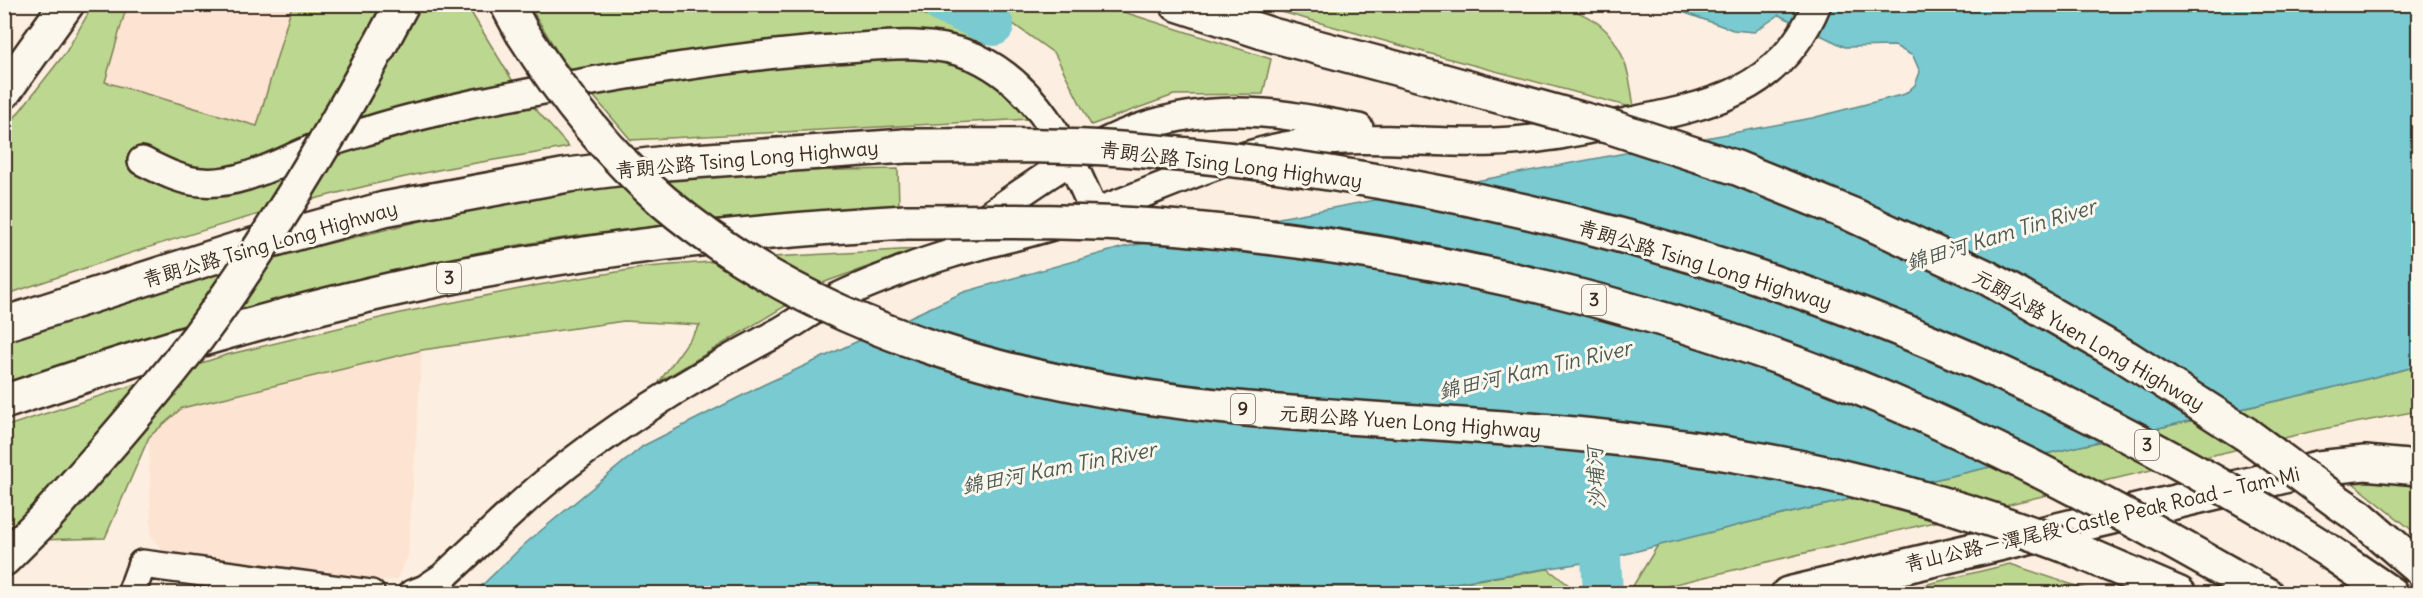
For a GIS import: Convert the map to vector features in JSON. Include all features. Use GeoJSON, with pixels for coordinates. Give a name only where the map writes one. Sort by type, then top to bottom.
{"type":"FeatureCollection","features":[{"type":"Feature","properties":{"kind":"main road"},"geometry":{"type":"LineString","coordinates":[[4,92],[67,4]]}},
{"type":"Feature","properties":{"kind":"main road"},"geometry":{"type":"LineString","coordinates":[[4,559],[46,518],[131,422],[198,337],[248,265],[328,139],[402,4]]}},
{"type":"Feature","properties":{"kind":"main road","name":"元朗公路 Yuen Long Highway"},"geometry":{"type":"LineString","coordinates":[[1177,4],[1272,35],[1614,128],[1737,168],[1853,215],[1986,277],[2126,357],[2236,427],[2360,517],[2418,567]]}},
{"type":"Feature","properties":{"kind":"main road","name":"元朗公路 Yuen Long Highway"},"geometry":{"type":"LineString","coordinates":[[514,18],[544,67],[596,133],[663,200],[710,237],[750,265],[802,294],[847,315],[942,352],[1055,381],[1186,402],[1244,409],[1590,435],[1704,449],[1774,461],[1901,491],[1970,512],[2074,549],[2179,594]]}},
{"type":"Feature","properties":{"kind":"main road","name":"青朗公路 Tsing Long Highway"},"geometry":{"type":"LineString","coordinates":[[4,324],[235,250],[384,209],[568,176],[666,162],[905,146],[1117,149],[1258,164],[1496,205],[1678,253],[1863,315],[2023,383],[2200,474],[2327,550],[2391,594]]}},
{"type":"Feature","properties":{"kind":"main road","name":"3"},"geometry":{"type":"LineString","coordinates":[[4,402],[252,325],[446,278],[661,243],[779,231],[906,222],[1005,220],[1193,229],[1388,255],[1492,274],[1631,309],[1774,356],[1887,399],[1991,446],[2138,523],[2266,594]]}},
{"type":"Feature","properties":{"kind":"main road","name":"青山公路－潭尾段 Castle Peak Road – Tam Mi"},"geometry":{"type":"LineString","coordinates":[[1788,594],[2318,468],[2365,463],[2418,468]]}},
{"type":"Feature","properties":{"kind":"street"},"geometry":{"type":"LineString","coordinates":[[412,594],[434,584],[545,483],[612,432],[661,399],[734,354],[782,330],[832,300],[905,269],[985,243],[1095,213],[1209,167],[1290,145],[1354,139],[1496,142],[1534,139],[1682,111],[1740,92],[1768,73],[1791,51],[1802,36],[1817,4]]}},
{"type":"Feature","properties":{"kind":"street"},"geometry":{"type":"LineString","coordinates":[[142,161],[191,181],[226,181],[249,175],[318,147],[387,125],[525,93],[691,64],[802,51],[900,45],[945,49],[972,56],[995,69],[1020,89],[1046,117],[1071,159],[1095,213]]}},
{"type":"Feature","properties":{"kind":"street"},"geometry":{"type":"LineString","coordinates":[[905,269],[942,247],[1071,159],[1111,138],[1150,123],[1206,112],[1264,113],[1434,142]]}},
{"type":"Feature","properties":{"kind":"street"},"geometry":{"type":"LineString","coordinates":[[131,594],[142,564],[371,594]]}},
{"type":"Feature","properties":{"kind":"shaded area"},"geometry":{"type":"Polygon","coordinates":[[[127,5],[292,5],[257,126],[105,82],[127,5]]]}},
{"type":"Feature","properties":{"kind":"shaded area"},"geometry":{"type":"Polygon","coordinates":[[[422,350],[408,556],[396,580],[355,579],[162,550],[151,536],[149,437],[182,408],[422,350]]]}},
{"type":"Feature","properties":{"kind":"green space"},"geometry":{"type":"Polygon","coordinates":[[[466,4],[517,88],[569,147],[443,169],[332,194],[222,225],[5,295],[4,131],[66,52],[93,5],[127,5],[105,82],[257,126],[292,5],[466,4]]]}},
{"type":"Feature","properties":{"kind":"green space"},"geometry":{"type":"Polygon","coordinates":[[[529,5],[901,5],[972,34],[1029,119],[631,140],[561,58],[529,5]]]}},
{"type":"Feature","properties":{"kind":"green space"},"geometry":{"type":"Polygon","coordinates":[[[978,5],[1102,5],[1271,59],[1263,94],[1174,95],[1091,125],[1055,54],[1002,16],[978,5]]]}},
{"type":"Feature","properties":{"kind":"green space"},"geometry":{"type":"Polygon","coordinates":[[[1257,5],[1562,5],[1595,21],[1608,32],[1615,42],[1625,62],[1634,108],[1420,51],[1257,5]]]}},
{"type":"Feature","properties":{"kind":"green space"},"geometry":{"type":"Polygon","coordinates":[[[898,169],[899,208],[681,224],[573,237],[465,255],[349,282],[233,313],[5,383],[4,340],[81,314],[286,254],[458,212],[626,183],[747,172],[898,169]]]}},
{"type":"Feature","properties":{"kind":"green space"},"geometry":{"type":"Polygon","coordinates":[[[918,249],[825,282],[659,382],[700,325],[624,321],[422,350],[182,408],[149,437],[105,538],[5,541],[4,427],[226,355],[405,312],[539,285],[647,267],[918,249]]]}},
{"type":"Feature","properties":{"kind":"green space"},"geometry":{"type":"Polygon","coordinates":[[[2418,366],[2418,411],[2318,430],[1628,594],[1658,545],[2418,366]]]}},
{"type":"Feature","properties":{"kind":"green space"},"geometry":{"type":"Polygon","coordinates":[[[2385,481],[2418,487],[2418,535],[2353,483],[2385,481]]]}},
{"type":"Feature","properties":{"kind":"green space"},"geometry":{"type":"Polygon","coordinates":[[[2010,564],[2097,593],[1891,593],[2010,564]]]}},
{"type":"Feature","properties":{"kind":"green space"},"geometry":{"type":"Polygon","coordinates":[[[1548,569],[1579,593],[1389,594],[1548,569]]]}},
{"type":"Feature","properties":{"kind":"water","name":"錦田河 Kam Tin River"},"geometry":{"type":"Polygon","coordinates":[[[1663,5],[2418,5],[2418,366],[2315,392],[1751,522],[1602,560],[1389,593],[473,594],[526,543],[643,446],[763,385],[964,292],[1124,247],[1812,118],[1905,94],[1915,85],[1920,72],[1913,56],[1895,46],[1845,47],[1779,15],[1754,32],[1733,30],[1663,5]]]}},
{"type":"Feature","properties":{"kind":"waterway"},"geometry":{"type":"LineString","coordinates":[[943,4],[994,26]]}},
{"type":"Feature","properties":{"kind":"waterway","name":"沙埔河"},"geometry":{"type":"LineString","coordinates":[[1598,504],[1603,594]]}}]}
